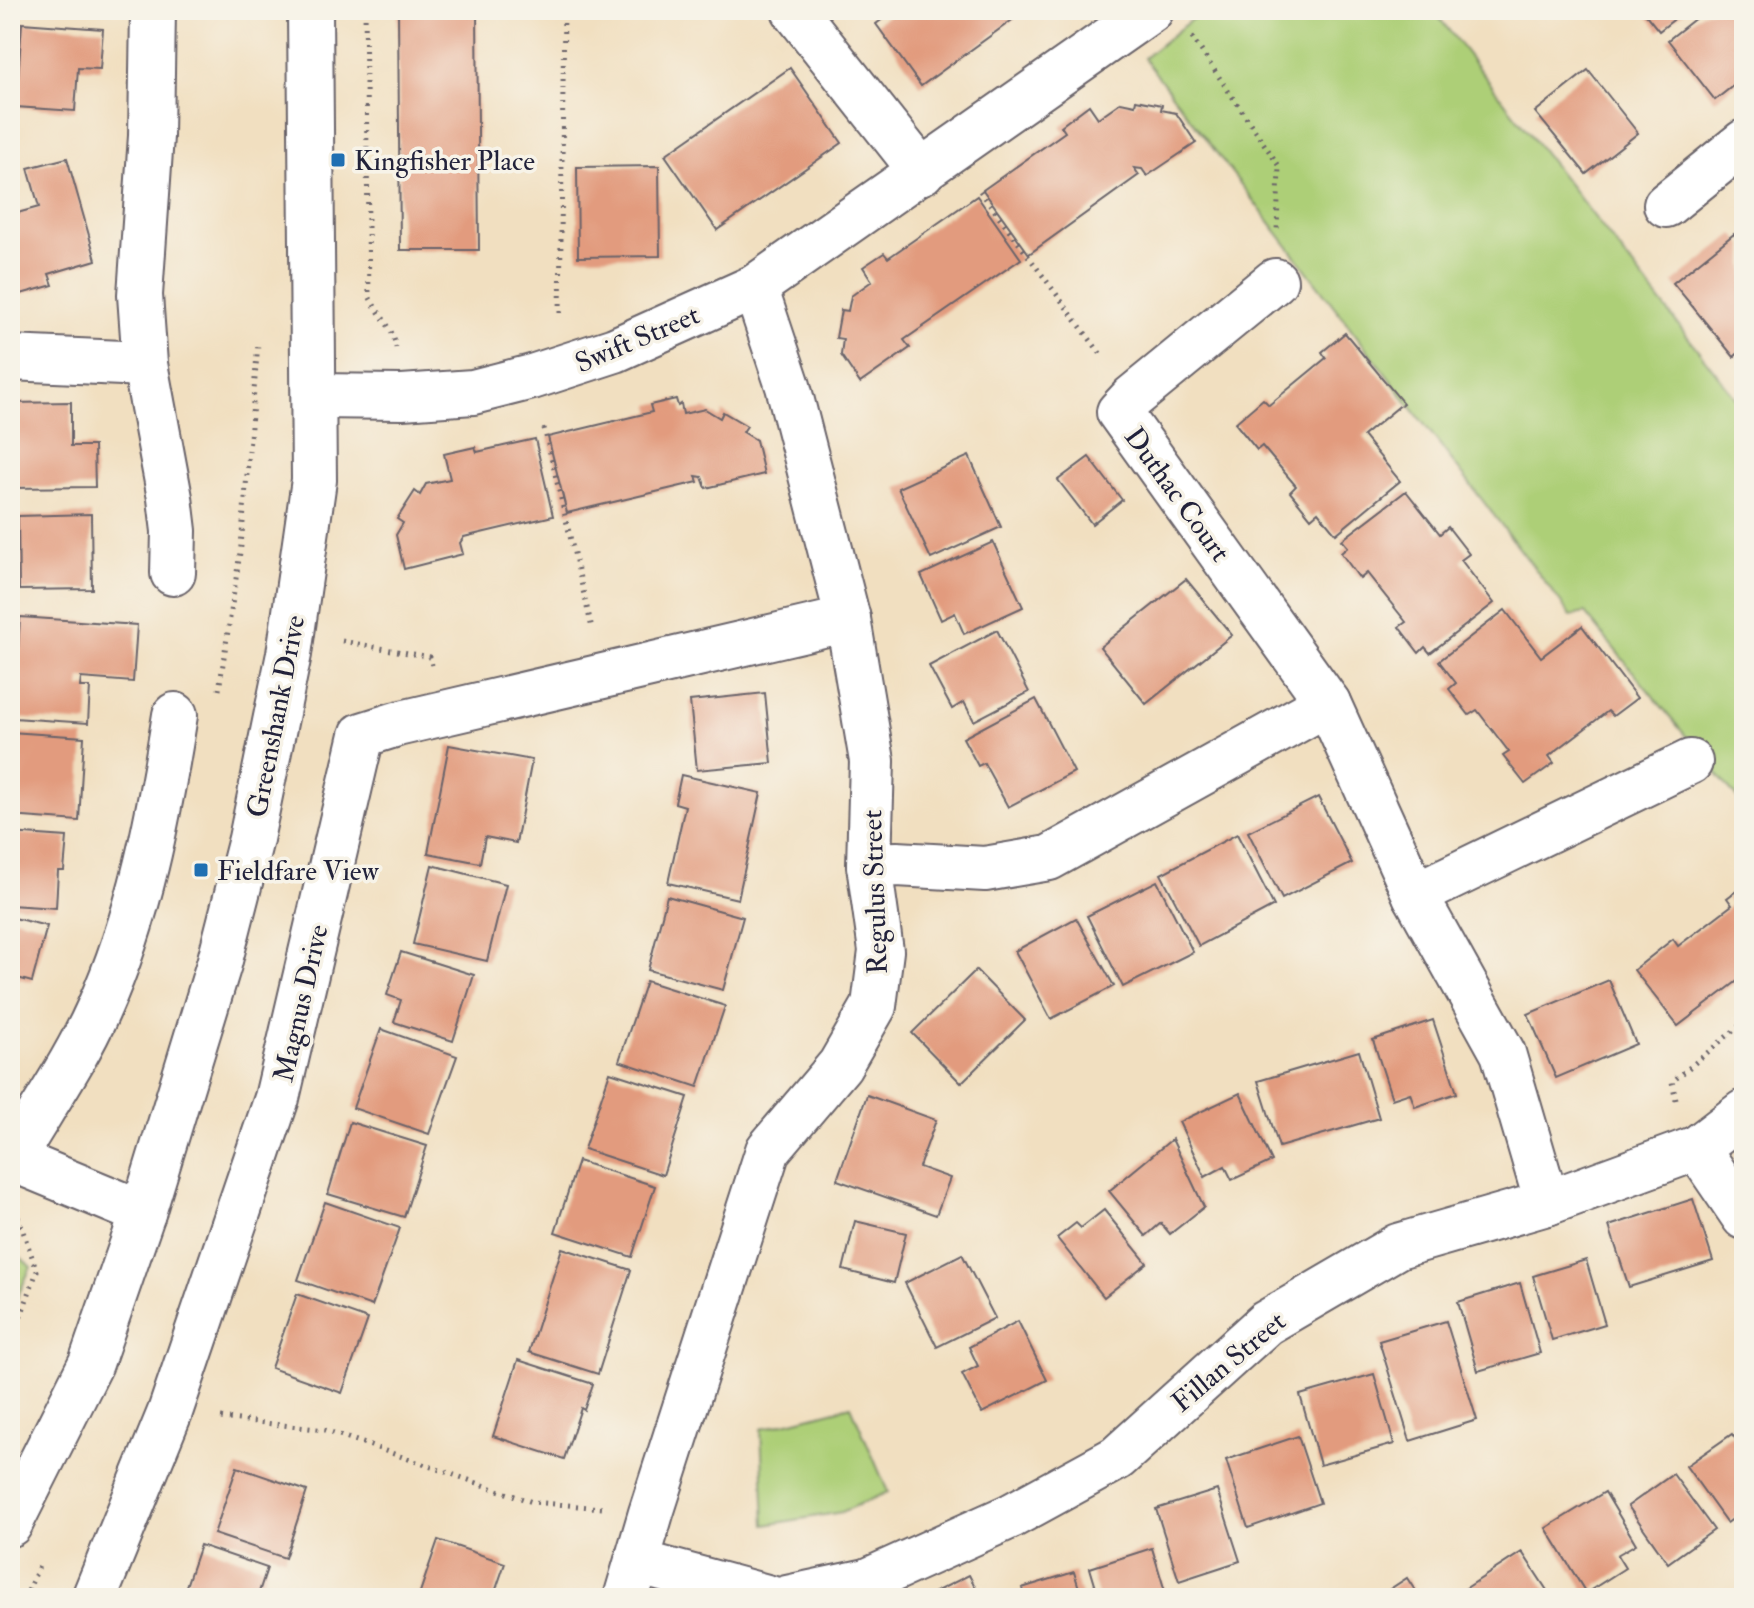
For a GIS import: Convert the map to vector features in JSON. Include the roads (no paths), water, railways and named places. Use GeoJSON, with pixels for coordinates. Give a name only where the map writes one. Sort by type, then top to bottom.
{"type":"FeatureCollection","features":[{"type":"Feature","properties":{"kind":"street"},"geometry":{"type":"LineString","coordinates":[[153,10],[151,136],[140,295],[145,364],[174,531],[173,573]]}},
{"type":"Feature","properties":{"kind":"street","name":"Greenshank Drive"},"geometry":{"type":"LineString","coordinates":[[10,1524],[91,1363],[143,1213],[219,964],[251,839],[289,654],[314,480],[310,10]]}},
{"type":"Feature","properties":{"kind":"street"},"geometry":{"type":"LineString","coordinates":[[794,10],[936,162]]}},
{"type":"Feature","properties":{"kind":"street","name":"Swift Street"},"geometry":{"type":"LineString","coordinates":[[315,396],[402,397],[473,392],[546,374],[615,350],[755,287],[1151,10]]}},
{"type":"Feature","properties":{"kind":"street"},"geometry":{"type":"LineString","coordinates":[[1666,205],[1744,142]]}},
{"type":"Feature","properties":{"kind":"street","name":"Duthac Court"},"geometry":{"type":"LineString","coordinates":[[1275,281],[1133,397],[1119,412],[1328,703],[1415,895],[1503,1053],[1547,1203]]}},
{"type":"Feature","properties":{"kind":"street","name":"Regulus Street"},"geometry":{"type":"LineString","coordinates":[[632,1580],[768,1150],[840,1065],[874,1006],[881,951],[869,865],[872,761],[848,619],[788,386],[755,287]]}},
{"type":"Feature","properties":{"kind":"street"},"geometry":{"type":"LineString","coordinates":[[10,358],[145,364]]}},
{"type":"Feature","properties":{"kind":"street","name":"Magnus Drive"},"geometry":{"type":"LineString","coordinates":[[94,1598],[170,1412],[277,1098],[362,735],[848,619]]}},
{"type":"Feature","properties":{"kind":"street"},"geometry":{"type":"LineString","coordinates":[[869,865],[985,869],[1049,858],[1328,703]]}},
{"type":"Feature","properties":{"kind":"street"},"geometry":{"type":"LineString","coordinates":[[143,1213],[12,1158],[98,1011],[115,966],[157,826],[175,715]]}},
{"type":"Feature","properties":{"kind":"street"},"geometry":{"type":"LineString","coordinates":[[1415,895],[1690,762]]}},
{"type":"Feature","properties":{"kind":"street","name":"Fillan Street"},"geometry":{"type":"LineString","coordinates":[[787,1598],[867,1581],[1011,1516],[1117,1458],[1266,1323],[1398,1246],[1547,1203],[1697,1148],[1744,1112]]}},
{"type":"Feature","properties":{"kind":"street"},"geometry":{"type":"LineString","coordinates":[[1697,1148],[1744,1217]]}},
{"type":"Feature","properties":{"kind":"street"},"geometry":{"type":"LineString","coordinates":[[632,1580],[770,1598]]}},
{"type":"Feature","properties":{"kind":"place","name":"Kingfisher Place"},"geometry":{"type":"Point","coordinates":[338,160]}},
{"type":"Feature","properties":{"kind":"place","name":"Fieldfare View"},"geometry":{"type":"Point","coordinates":[201,870]}}]}
